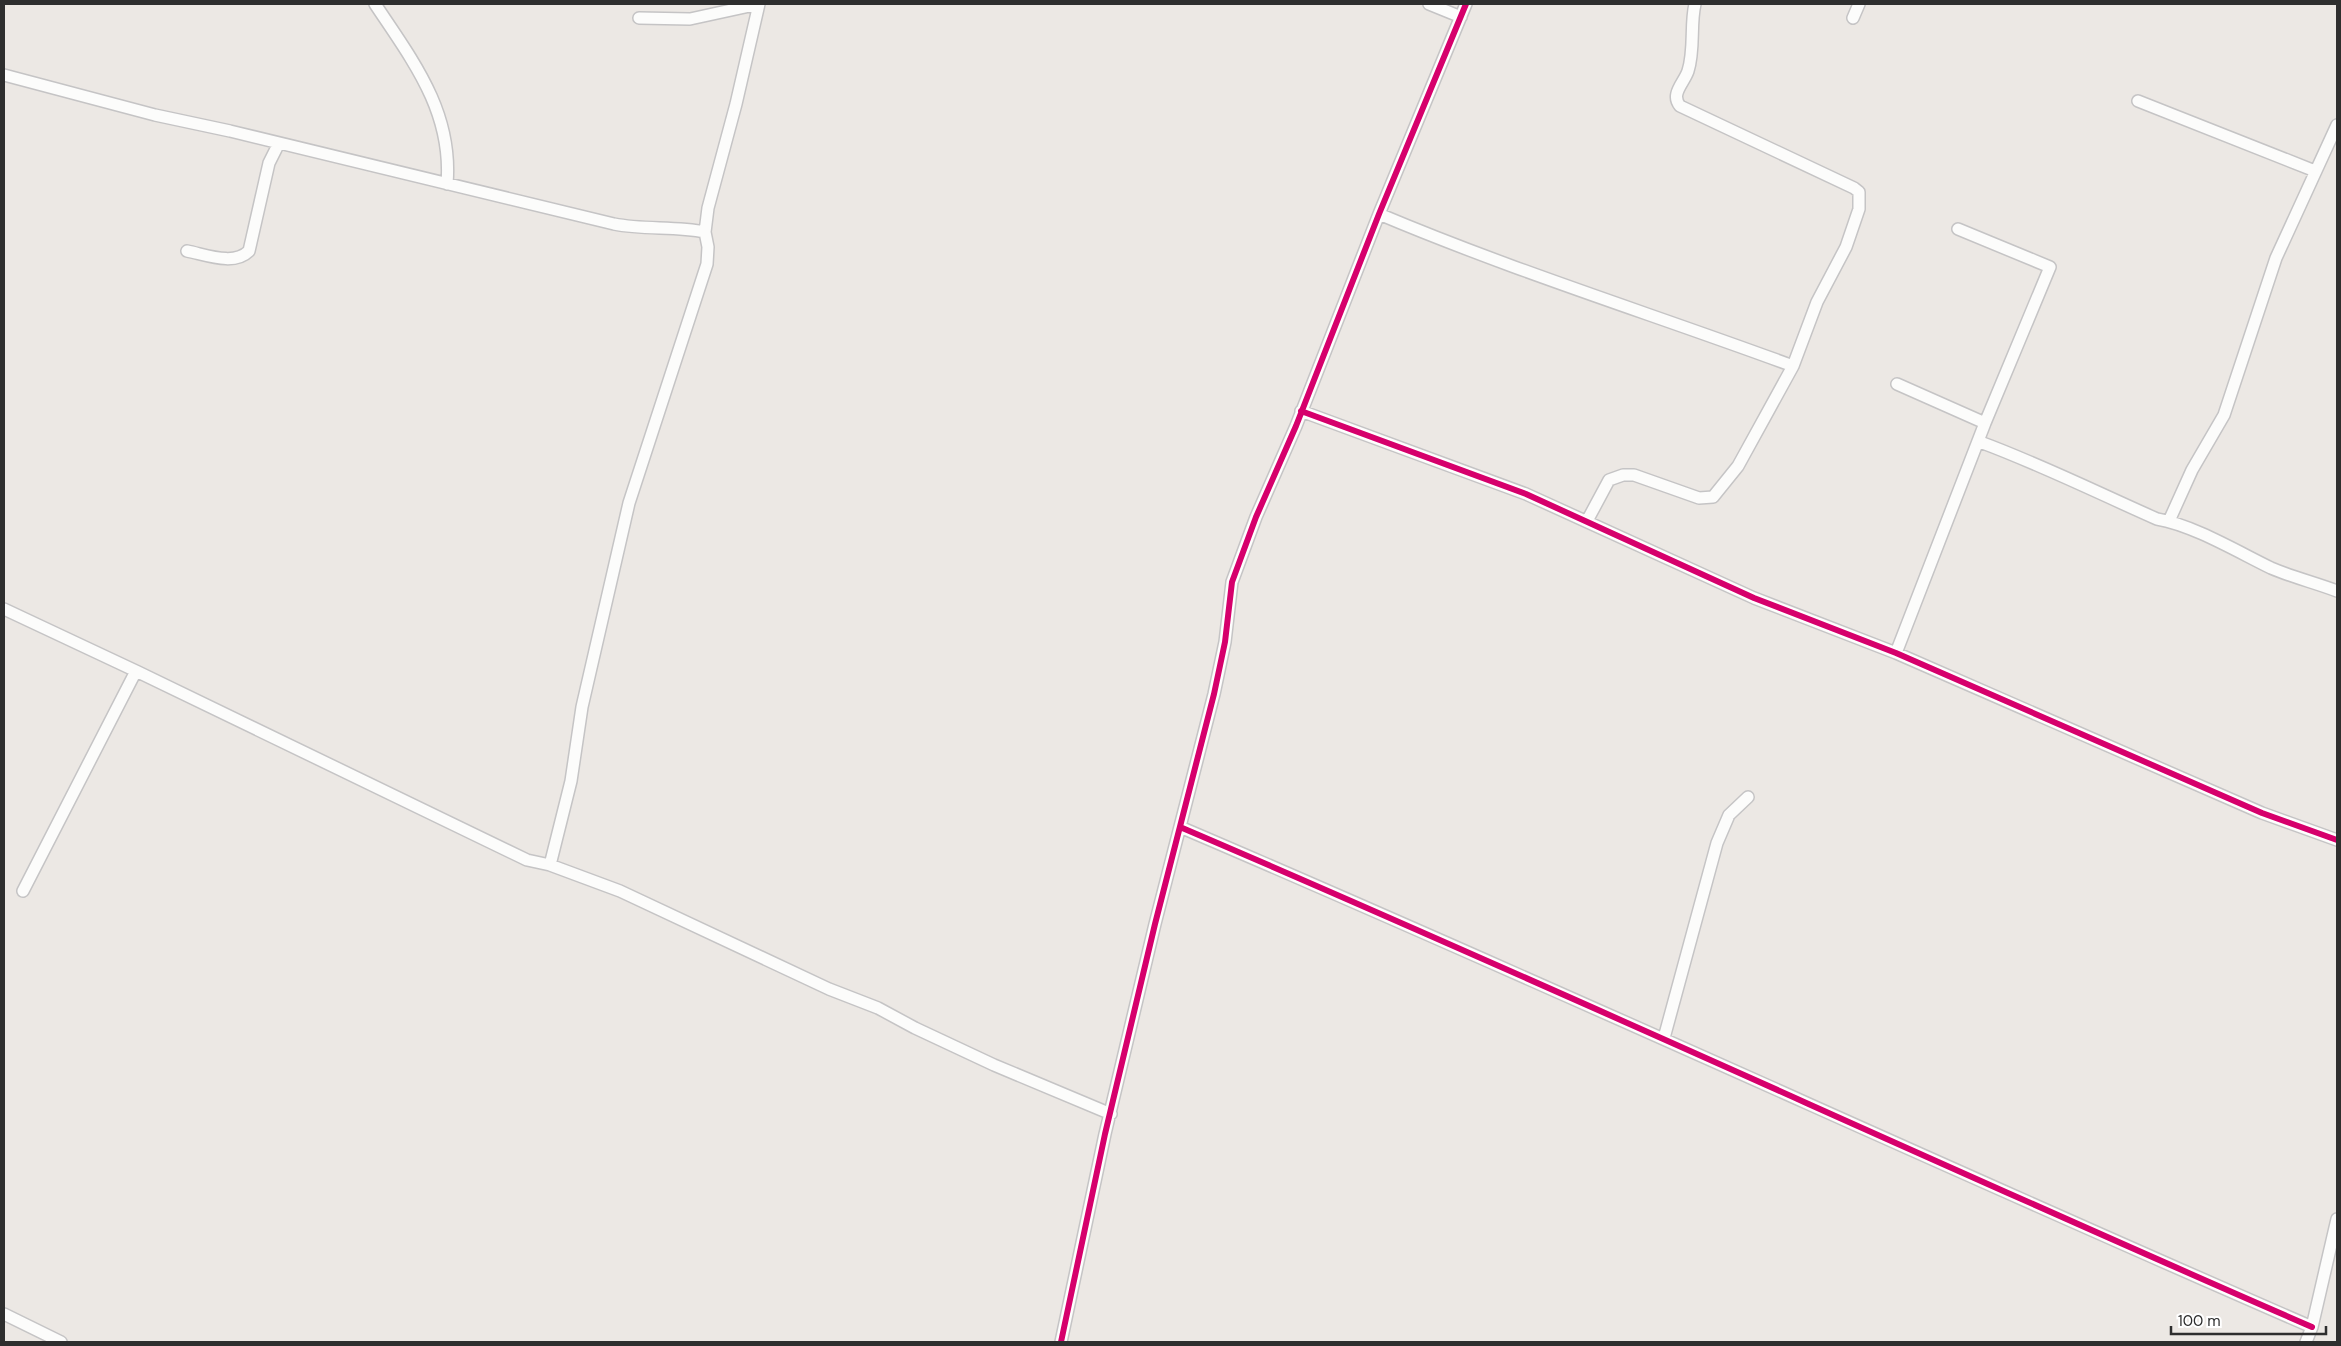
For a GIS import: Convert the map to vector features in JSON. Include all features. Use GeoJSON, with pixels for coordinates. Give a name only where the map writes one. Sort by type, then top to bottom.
{"type":"FeatureCollection","features":[{"type":"Feature","properties":{"kind":"street"},"geometry":{"type":"LineString","coordinates":[[375,4],[426,82],[439,113],[449,157],[447,184]]}},
{"type":"Feature","properties":{"kind":"street"},"geometry":{"type":"LineString","coordinates":[[550,865],[571,781],[582,707],[629,503],[707,264],[708,248],[705,232],[708,208],[736,104],[759,4],[690,19],[639,18]]}},
{"type":"Feature","properties":{"kind":"street"},"geometry":{"type":"LineString","coordinates":[[1428,4],[1461,17]]}},
{"type":"Feature","properties":{"kind":"street"},"geometry":{"type":"LineString","coordinates":[[1061,1342],[1093,1188],[1155,924],[1214,694],[1224,642],[1232,582],[1256,517],[1466,4]]}},
{"type":"Feature","properties":{"kind":"street"},"geometry":{"type":"LineString","coordinates":[[1587,520],[1609,480],[1623,474],[1634,475],[1698,498],[1713,497],[1724,485],[1738,466],[1792,366],[1817,302],[1846,247],[1859,208],[1859,192],[1811,166],[1680,106],[1676,101],[1676,94],[1688,71],[1695,4]]}},
{"type":"Feature","properties":{"kind":"street"},"geometry":{"type":"LineString","coordinates":[[1853,18],[1859,4]]}},
{"type":"Feature","properties":{"kind":"street"},"geometry":{"type":"LineString","coordinates":[[4,75],[72,91],[155,115],[631,227],[705,232]]}},
{"type":"Feature","properties":{"kind":"street"},"geometry":{"type":"LineString","coordinates":[[2138,101],[2315,171]]}},
{"type":"Feature","properties":{"kind":"street"},"geometry":{"type":"LineString","coordinates":[[2169,521],[2192,470],[2224,415],[2276,258],[2337,124]]}},
{"type":"Feature","properties":{"kind":"street"},"geometry":{"type":"LineString","coordinates":[[187,251],[235,260],[244,257],[250,251],[269,163],[279,143]]}},
{"type":"Feature","properties":{"kind":"street"},"geometry":{"type":"LineString","coordinates":[[1379,214],[1470,252],[1656,316],[1792,366]]}},
{"type":"Feature","properties":{"kind":"street"},"geometry":{"type":"LineString","coordinates":[[1896,653],[1986,423],[2050,267],[1958,229]]}},
{"type":"Feature","properties":{"kind":"street"},"geometry":{"type":"LineString","coordinates":[[1897,384],[1986,423]]}},
{"type":"Feature","properties":{"kind":"street"},"geometry":{"type":"LineString","coordinates":[[1301,411],[1526,494],[1587,520],[1754,598],[1896,653],[2262,812],[2337,840]]}},
{"type":"Feature","properties":{"kind":"street"},"geometry":{"type":"LineString","coordinates":[[1980,442],[2025,458],[2158,520],[2169,521],[2274,569],[2337,591]]}},
{"type":"Feature","properties":{"kind":"street"},"geometry":{"type":"LineString","coordinates":[[4,609],[136,671],[478,838],[527,860],[550,865],[620,891],[829,989],[878,1008],[915,1028],[994,1065],[1111,1114]]}},
{"type":"Feature","properties":{"kind":"street"},"geometry":{"type":"LineString","coordinates":[[23,891],[136,671]]}},
{"type":"Feature","properties":{"kind":"street"},"geometry":{"type":"LineString","coordinates":[[1664,1038],[1718,843],[1729,815],[1748,797]]}},
{"type":"Feature","properties":{"kind":"street"},"geometry":{"type":"LineString","coordinates":[[1180,827],[1428,933],[2016,1198],[2312,1327]]}},
{"type":"Feature","properties":{"kind":"street"},"geometry":{"type":"LineString","coordinates":[[2306,1342],[2312,1327],[2337,1219]]}},
{"type":"Feature","properties":{"kind":"street"},"geometry":{"type":"LineString","coordinates":[[4,1314],[61,1342]]}},
{"type":"Feature","properties":{"kind":"cycle path"},"geometry":{"type":"LineString","coordinates":[[1061,1342],[1105,1134],[1155,924],[1214,694],[1225,642],[1232,582],[1256,517],[1296,426],[1379,214],[1466,4]]}},
{"type":"Feature","properties":{"kind":"cycle path"},"geometry":{"type":"LineString","coordinates":[[1301,411],[1526,494],[1754,598],[1896,653],[2262,813],[2337,840]]}},
{"type":"Feature","properties":{"kind":"cycle path"},"geometry":{"type":"LineString","coordinates":[[1180,827],[1464,950],[2312,1327]]}}]}
